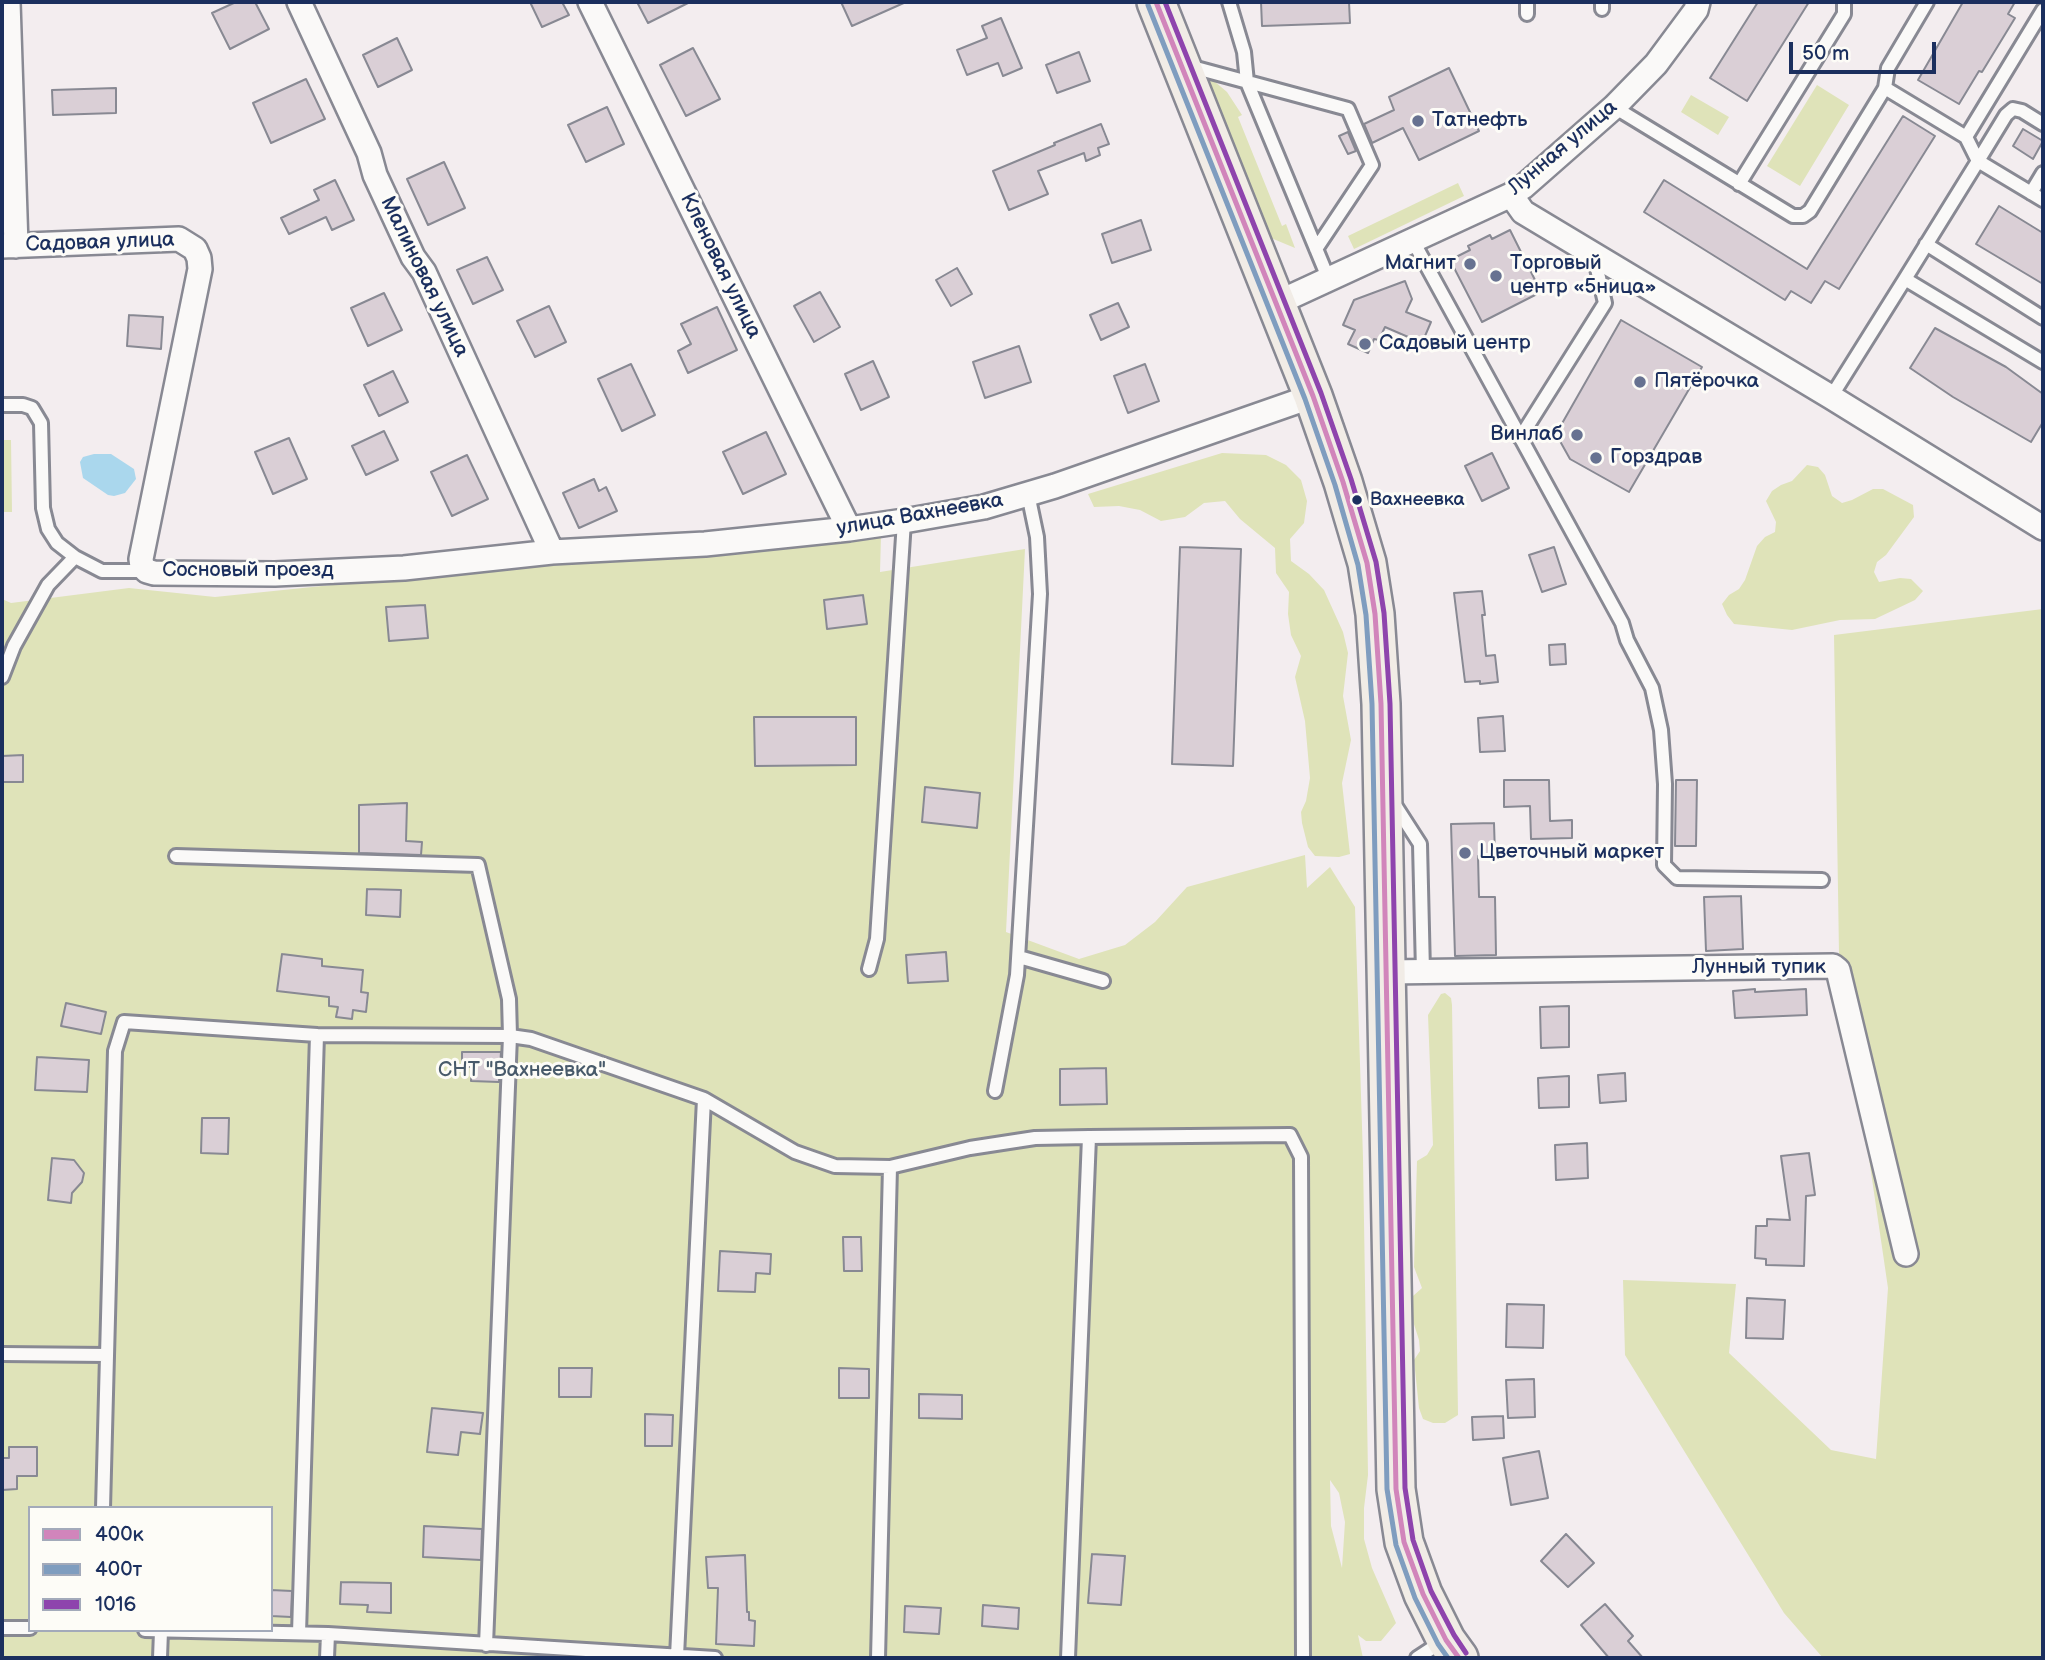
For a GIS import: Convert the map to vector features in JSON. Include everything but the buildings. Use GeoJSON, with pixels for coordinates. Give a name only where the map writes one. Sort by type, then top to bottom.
{"type":"FeatureCollection","features":[{"type":"Feature","properties":{"kind":"main road"},"geometry":{"type":"LineString","coordinates":[[1156,2],[1277,303],[1343,482],[1367,563],[1376,614],[1383,788],[1396,1489],[1404,1542],[1441,1652]]}},
{"type":"Feature","properties":{"kind":"street"},"geometry":{"type":"LineString","coordinates":[[8,2],[9,246]]}},
{"type":"Feature","properties":{"kind":"street","name":"Малиновая улица"},"geometry":{"type":"LineString","coordinates":[[299,2],[369,153],[375,175],[413,257],[424,272],[552,552]]}},
{"type":"Feature","properties":{"kind":"street","name":"Кленовая улица"},"geometry":{"type":"LineString","coordinates":[[590,2],[849,529]]}},
{"type":"Feature","properties":{"kind":"street","name":"Лунная улица"},"geometry":{"type":"LineString","coordinates":[[1277,303],[1511,195],[1523,187],[1614,107],[1656,64],[1696,10],[1698,2]]}},
{"type":"Feature","properties":{"kind":"street"},"geometry":{"type":"LineString","coordinates":[[1511,195],[1523,212],[2043,528]]}},
{"type":"Feature","properties":{"kind":"street","name":"Садовая улица"},"geometry":{"type":"LineString","coordinates":[[9,246],[178,239],[195,249]]}},
{"type":"Feature","properties":{"kind":"street","name":"Сосновый проезд"},"geometry":{"type":"LineString","coordinates":[[195,249],[200,269],[141,559],[146,570],[153,573],[275,574],[391,569],[552,552]]}},
{"type":"Feature","properties":{"kind":"street","name":"улица Вахнеевка"},"geometry":{"type":"LineString","coordinates":[[552,552],[705,544],[849,529],[984,507],[1312,396]]}},
{"type":"Feature","properties":{"kind":"street","name":"Лунный тупик"},"geometry":{"type":"LineString","coordinates":[[1387,972],[1833,966],[1838,970],[1906,1254]]}},
{"type":"Feature","properties":{"kind":"lane"},"geometry":{"type":"LineString","coordinates":[[1229,2],[1242,42],[1247,82],[1329,280]]}},
{"type":"Feature","properties":{"kind":"lane"},"geometry":{"type":"LineString","coordinates":[[1739,184],[1844,14],[1844,2]]}},
{"type":"Feature","properties":{"kind":"lane"},"geometry":{"type":"LineString","coordinates":[[1614,107],[1793,216],[1807,214],[1885,89],[1888,68],[1927,2]]}},
{"type":"Feature","properties":{"kind":"lane"},"geometry":{"type":"LineString","coordinates":[[1966,137],[2043,10]]}},
{"type":"Feature","properties":{"kind":"lane"},"geometry":{"type":"LineString","coordinates":[[1179,55],[1196,68],[1348,109],[1372,164],[1316,249]]}},
{"type":"Feature","properties":{"kind":"lane"},"geometry":{"type":"LineString","coordinates":[[1885,89],[1966,137],[1978,161],[2043,200]]}},
{"type":"Feature","properties":{"kind":"lane"},"geometry":{"type":"LineString","coordinates":[[1831,397],[2006,115],[2013,109],[2022,111],[2043,124]]}},
{"type":"Feature","properties":{"kind":"lane"},"geometry":{"type":"LineString","coordinates":[[2031,193],[2043,173]]}},
{"type":"Feature","properties":{"kind":"lane"},"geometry":{"type":"LineString","coordinates":[[1413,241],[1622,623],[1627,640],[1652,688],[1661,730],[1665,784],[1664,866],[1676,878],[1822,880]]}},
{"type":"Feature","properties":{"kind":"lane"},"geometry":{"type":"LineString","coordinates":[[1926,244],[2043,318]]}},
{"type":"Feature","properties":{"kind":"lane"},"geometry":{"type":"LineString","coordinates":[[1520,438],[1605,303],[1594,256]]}},
{"type":"Feature","properties":{"kind":"lane"},"geometry":{"type":"LineString","coordinates":[[1905,279],[2043,362]]}},
{"type":"Feature","properties":{"kind":"lane"},"geometry":{"type":"LineString","coordinates":[[2,405],[33,408],[41,423],[43,508],[48,529],[58,543],[75,557],[102,570],[146,570]]}},
{"type":"Feature","properties":{"kind":"lane"},"geometry":{"type":"LineString","coordinates":[[995,1091],[1017,975],[1040,594],[1037,537],[1028,494]]}},
{"type":"Feature","properties":{"kind":"lane"},"geometry":{"type":"LineString","coordinates":[[869,969],[877,939],[904,521]]}},
{"type":"Feature","properties":{"kind":"lane"},"geometry":{"type":"LineString","coordinates":[[2,677],[14,646],[48,585],[75,557]]}},
{"type":"Feature","properties":{"kind":"lane"},"geometry":{"type":"LineString","coordinates":[[1383,788],[1420,844],[1423,972]]}},
{"type":"Feature","properties":{"kind":"lane"},"geometry":{"type":"LineString","coordinates":[[176,856],[478,866],[509,999],[510,1036],[486,1645]]}},
{"type":"Feature","properties":{"kind":"lane"},"geometry":{"type":"LineString","coordinates":[[1018,957],[1103,981]]}},
{"type":"Feature","properties":{"kind":"lane"},"geometry":{"type":"LineString","coordinates":[[103,1506],[115,1051],[124,1022],[317,1035],[510,1036],[531,1039],[704,1099],[795,1152],[835,1166],[890,1167],[996,1144],[1035,1139],[1089,1136],[1290,1135],[1301,1157],[1303,1658]]}},
{"type":"Feature","properties":{"kind":"lane"},"geometry":{"type":"LineString","coordinates":[[299,1633],[317,1035]]}},
{"type":"Feature","properties":{"kind":"lane"},"geometry":{"type":"LineString","coordinates":[[677,1656],[704,1099]]}},
{"type":"Feature","properties":{"kind":"lane"},"geometry":{"type":"LineString","coordinates":[[1068,1658],[1089,1136]]}},
{"type":"Feature","properties":{"kind":"lane"},"geometry":{"type":"LineString","coordinates":[[878,1658],[890,1167]]}},
{"type":"Feature","properties":{"kind":"lane"},"geometry":{"type":"LineString","coordinates":[[2,1354],[107,1355]]}},
{"type":"Feature","properties":{"kind":"lane"},"geometry":{"type":"LineString","coordinates":[[2,1628],[28,1628]]}},
{"type":"Feature","properties":{"kind":"lane"},"geometry":{"type":"LineString","coordinates":[[160,1658],[161,1632]]}},
{"type":"Feature","properties":{"kind":"lane"},"geometry":{"type":"LineString","coordinates":[[230,1632],[328,1634],[486,1645],[517,1653],[715,1658]]}},
{"type":"Feature","properties":{"kind":"lane"},"geometry":{"type":"LineString","coordinates":[[327,1658],[328,1634]]}},
{"type":"Feature","properties":{"kind":"green space"},"geometry":{"type":"Polygon","coordinates":[[[1202,76],[1214,81],[1227,92],[1242,115],[1238,117],[1282,226],[1286,224],[1295,248],[1271,238],[1202,76]]]}},
{"type":"Feature","properties":{"kind":"green space"},"geometry":{"type":"Polygon","coordinates":[[[1817,85],[1849,105],[1800,186],[1767,166],[1817,85]]]}},
{"type":"Feature","properties":{"kind":"green space"},"geometry":{"type":"Polygon","coordinates":[[[1691,95],[1729,117],[1718,135],[1681,112],[1691,95]]]}},
{"type":"Feature","properties":{"kind":"green space"},"geometry":{"type":"Polygon","coordinates":[[[1458,183],[1464,196],[1354,249],[1348,236],[1458,183]]]}},
{"type":"Feature","properties":{"kind":"green space"},"geometry":{"type":"Polygon","coordinates":[[[2,440],[11,440],[12,512],[2,512],[2,440]]]}},
{"type":"Feature","properties":{"kind":"green space"},"geometry":{"type":"Polygon","coordinates":[[[1222,453],[1266,455],[1286,465],[1301,480],[1307,501],[1304,523],[1290,539],[1291,561],[1309,574],[1324,590],[1343,632],[1348,653],[1343,696],[1351,740],[1342,783],[1350,854],[1339,857],[1315,856],[1308,847],[1302,823],[1301,812],[1310,778],[1305,721],[1295,677],[1301,656],[1291,635],[1289,592],[1276,573],[1275,548],[1240,519],[1225,501],[1204,503],[1185,517],[1161,521],[1140,510],[1119,506],[1094,507],[1088,494],[1222,453]]]}},
{"type":"Feature","properties":{"kind":"green space"},"geometry":{"type":"Polygon","coordinates":[[[1807,465],[1818,467],[1825,475],[1832,496],[1842,503],[1873,489],[1883,489],[1913,505],[1914,517],[1886,555],[1877,562],[1874,572],[1879,582],[1911,579],[1923,591],[1915,600],[1875,619],[1840,620],[1792,630],[1734,624],[1722,604],[1745,580],[1757,546],[1765,537],[1775,532],[1776,522],[1766,501],[1772,491],[1792,481],[1807,465]]]}},
{"type":"Feature","properties":{"kind":"green space","name":"СНТ \"Вахнеевка\""},"geometry":{"type":"Polygon","coordinates":[[[881,535],[880,572],[1025,549],[1006,932],[1079,959],[1125,945],[1155,922],[1187,887],[1305,855],[1307,888],[1330,867],[1355,907],[1363,1158],[1368,1475],[1364,1539],[1372,1568],[1396,1623],[1381,1641],[1366,1641],[1358,1635],[1363,1658],[2,1658],[2,599],[11,603],[129,588],[215,597],[478,570],[704,556],[881,535]],[[1330,1480],[1331,1526],[1342,1568],[1345,1522],[1339,1493],[1330,1480]]]}},
{"type":"Feature","properties":{"kind":"green space"},"geometry":{"type":"Polygon","coordinates":[[[2043,609],[2043,1658],[1823,1658],[1784,1613],[1625,1355],[1623,1280],[1736,1284],[1729,1353],[1831,1450],[1876,1459],[1888,1288],[1839,954],[1834,635],[2043,609]]]}},
{"type":"Feature","properties":{"kind":"green space"},"geometry":{"type":"Polygon","coordinates":[[[1445,993],[1451,998],[1452,1005],[1458,1415],[1445,1423],[1433,1423],[1423,1419],[1419,1408],[1414,1360],[1420,1351],[1411,1307],[1413,1296],[1422,1288],[1414,1267],[1417,1161],[1427,1155],[1433,1145],[1428,1015],[1441,994],[1445,993]]]}},
{"type":"Feature","properties":{"kind":"water"},"geometry":{"type":"Polygon","coordinates":[[[111,454],[134,469],[136,479],[125,493],[108,495],[83,478],[80,462],[83,457],[111,454]]]}},
{"type":"Feature","properties":{"kind":"transit line","name":"400к"},"geometry":{"type":"LineString","coordinates":[[1156,2],[1313,396],[1367,563],[1375,614],[1381,704],[1396,1489],[1404,1542],[1423,1594],[1446,1640],[1459,1658]]}},
{"type":"Feature","properties":{"kind":"transit line","name":"1016"},"geometry":{"type":"LineString","coordinates":[[1165,2],[1321,393],[1376,562],[1384,613],[1390,704],[1405,1488],[1413,1540],[1431,1591],[1466,1653]]}},
{"type":"Feature","properties":{"kind":"transit line","name":"400т"},"geometry":{"type":"LineString","coordinates":[[1148,5],[1305,399],[1335,485],[1358,565],[1366,615],[1372,704],[1387,1489],[1396,1545],[1415,1598],[1448,1658]]}},
{"type":"Feature","properties":{"kind":"place","name":"Татнефть"},"geometry":{"type":"Point","coordinates":[1418,121]}},
{"type":"Feature","properties":{"kind":"place","name":"Магнит"},"geometry":{"type":"Point","coordinates":[1470,264]}},
{"type":"Feature","properties":{"kind":"place","name":"Торговый центр «5ница»"},"geometry":{"type":"Point","coordinates":[1496,276]}},
{"type":"Feature","properties":{"kind":"place","name":"Садовый центр"},"geometry":{"type":"Point","coordinates":[1365,344]}},
{"type":"Feature","properties":{"kind":"place","name":"Пятёрочка"},"geometry":{"type":"Point","coordinates":[1640,382]}},
{"type":"Feature","properties":{"kind":"place","name":"Винлаб"},"geometry":{"type":"Point","coordinates":[1577,435]}},
{"type":"Feature","properties":{"kind":"place","name":"Горздрав"},"geometry":{"type":"Point","coordinates":[1596,458]}},
{"type":"Feature","properties":{"kind":"place","name":"Вахнеевка"},"geometry":{"type":"Point","coordinates":[1357,500]}},
{"type":"Feature","properties":{"kind":"place","name":"Цветочный маркет"},"geometry":{"type":"Point","coordinates":[1465,853]}}]}
